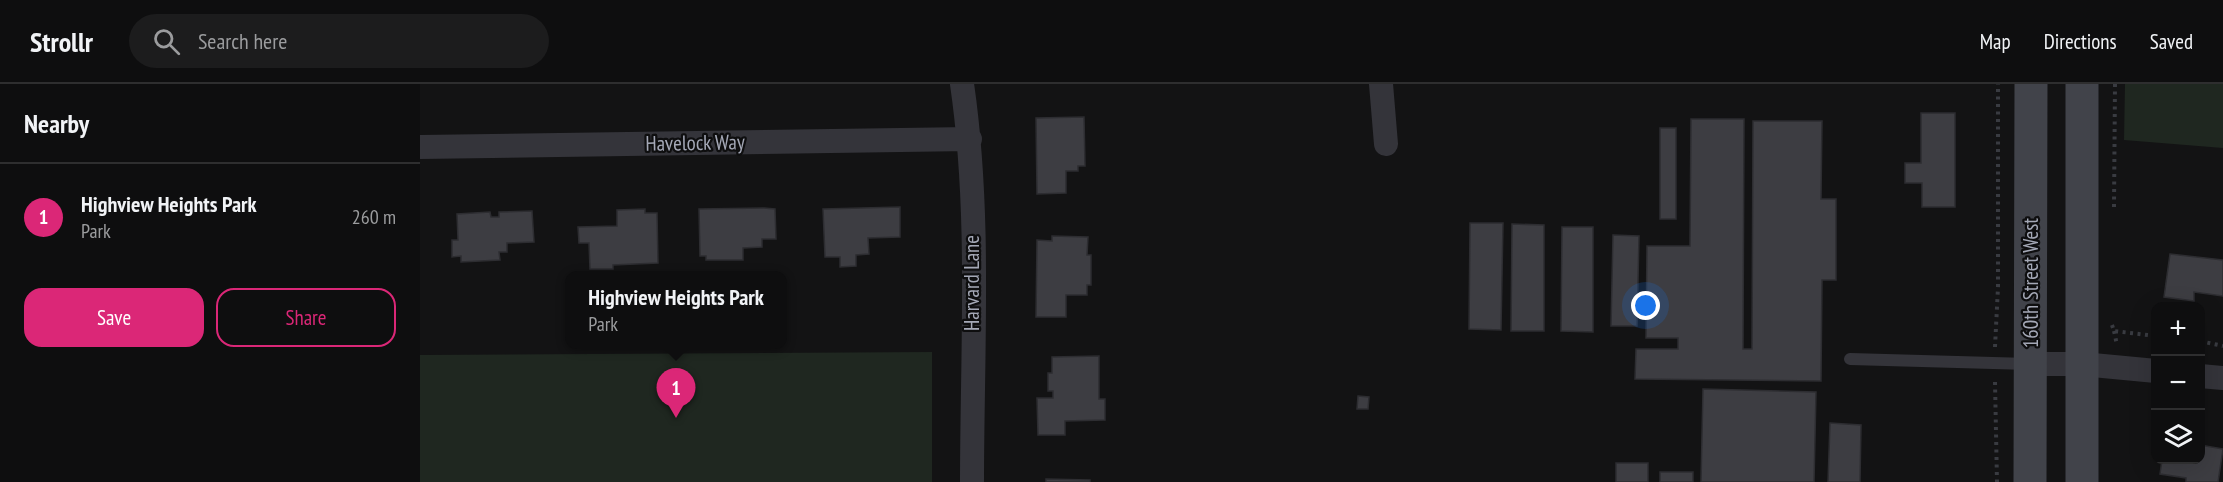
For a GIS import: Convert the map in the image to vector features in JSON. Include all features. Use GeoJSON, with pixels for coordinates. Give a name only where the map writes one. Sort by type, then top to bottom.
{"type":"FeatureCollection","features":[{"type":"Feature","properties":{"kind":"main road","name":"160th Street West"},"geometry":{"type":"LineString","coordinates":[[2030,482],[2031,84]]}},
{"type":"Feature","properties":{"kind":"main road"},"geometry":{"type":"LineString","coordinates":[[2082,84],[2082,482]]}},
{"type":"Feature","properties":{"kind":"street","name":"Harvard Lane"},"geometry":{"type":"LineString","coordinates":[[962,84],[970,139],[972,482]]}},
{"type":"Feature","properties":{"kind":"street"},"geometry":{"type":"LineString","coordinates":[[1381,84],[1386,144]]}},
{"type":"Feature","properties":{"kind":"street","name":"Havelock Way"},"geometry":{"type":"LineString","coordinates":[[420,147],[970,139]]}},
{"type":"Feature","properties":{"kind":"street"},"geometry":{"type":"LineString","coordinates":[[2031,364],[2082,364],[2151,371]]}},
{"type":"Feature","properties":{"kind":"street"},"geometry":{"type":"LineString","coordinates":[[2205,376],[2223,378]]}},
{"type":"Feature","properties":{"kind":"lane"},"geometry":{"type":"LineString","coordinates":[[1850,359],[2031,364]]}},
{"type":"Feature","properties":{"kind":"path"},"geometry":{"type":"LineString","coordinates":[[1997,482],[1995,363],[1998,287],[1998,84]]}},
{"type":"Feature","properties":{"kind":"path"},"geometry":{"type":"LineString","coordinates":[[2113,217],[2115,84]]}},
{"type":"Feature","properties":{"kind":"path"},"geometry":{"type":"LineString","coordinates":[[2109,316],[2114,331],[2151,335]]}},
{"type":"Feature","properties":{"kind":"path"},"geometry":{"type":"LineString","coordinates":[[2205,342],[2223,346]]}},
{"type":"Feature","properties":{"kind":"shaded area"},"geometry":{"type":"Polygon","coordinates":[[[2125,84],[2223,84],[2223,148],[2124,140],[2125,84]]]}},
{"type":"Feature","properties":{"kind":"shaded area"},"geometry":{"type":"Polygon","coordinates":[[[932,352],[932,482],[420,482],[420,355],[932,352]]]}},
{"type":"Feature","properties":{"kind":"building"},"geometry":{"type":"Polygon","coordinates":[[[1921,113],[1955,113],[1955,207],[1922,207],[1922,183],[1905,183],[1905,163],[1921,163],[1921,113]]]}},
{"type":"Feature","properties":{"kind":"building"},"geometry":{"type":"Polygon","coordinates":[[[1084,117],[1085,166],[1078,166],[1078,171],[1066,171],[1066,193],[1037,194],[1036,118],[1084,117]]]}},
{"type":"Feature","properties":{"kind":"building"},"geometry":{"type":"Polygon","coordinates":[[[1691,119],[1744,119],[1743,349],[1752,349],[1753,121],[1822,121],[1821,199],[1836,199],[1836,280],[1822,280],[1821,381],[1635,379],[1636,349],[1678,349],[1678,338],[1646,338],[1647,246],[1690,246],[1691,119]]]}},
{"type":"Feature","properties":{"kind":"building"},"geometry":{"type":"Polygon","coordinates":[[[1660,128],[1676,128],[1676,219],[1660,219],[1660,128]]]}},
{"type":"Feature","properties":{"kind":"building"},"geometry":{"type":"Polygon","coordinates":[[[900,207],[900,237],[868,238],[869,254],[856,255],[856,266],[840,267],[840,257],[825,257],[823,209],[900,207]]]}},
{"type":"Feature","properties":{"kind":"building"},"geometry":{"type":"Polygon","coordinates":[[[645,209],[645,213],[657,213],[658,263],[613,265],[613,269],[590,269],[589,243],[579,243],[578,227],[617,226],[617,210],[645,209]]]}},
{"type":"Feature","properties":{"kind":"building"},"geometry":{"type":"Polygon","coordinates":[[[699,209],[775,209],[776,239],[762,239],[762,247],[743,248],[743,260],[706,260],[706,256],[700,256],[699,209]]]}},
{"type":"Feature","properties":{"kind":"building"},"geometry":{"type":"Polygon","coordinates":[[[532,211],[534,242],[507,243],[507,252],[499,252],[500,260],[461,262],[461,256],[452,257],[452,240],[458,240],[457,214],[490,212],[491,217],[499,217],[499,212],[532,211]]]}},
{"type":"Feature","properties":{"kind":"building"},"geometry":{"type":"Polygon","coordinates":[[[1470,223],[1503,223],[1501,330],[1469,329],[1470,223]]]}},
{"type":"Feature","properties":{"kind":"building"},"geometry":{"type":"Polygon","coordinates":[[[1512,224],[1544,225],[1544,331],[1511,331],[1512,224]]]}},
{"type":"Feature","properties":{"kind":"building"},"geometry":{"type":"Polygon","coordinates":[[[1562,227],[1593,227],[1593,332],[1561,331],[1562,227]]]}},
{"type":"Feature","properties":{"kind":"building"},"geometry":{"type":"Polygon","coordinates":[[[1613,235],[1639,236],[1637,326],[1611,326],[1613,235]]]}},
{"type":"Feature","properties":{"kind":"building"},"geometry":{"type":"Polygon","coordinates":[[[1052,236],[1088,237],[1087,255],[1091,255],[1091,285],[1087,285],[1087,295],[1066,295],[1066,317],[1036,317],[1037,240],[1052,241],[1052,236]]]}},
{"type":"Feature","properties":{"kind":"building"},"geometry":{"type":"Polygon","coordinates":[[[2170,254],[2223,260],[2223,296],[2194,292],[2194,301],[2164,297],[2170,254]]]}},
{"type":"Feature","properties":{"kind":"building"},"geometry":{"type":"Polygon","coordinates":[[[1099,356],[1099,399],[1105,399],[1105,420],[1065,421],[1065,435],[1038,435],[1037,398],[1053,398],[1053,391],[1048,391],[1048,373],[1052,373],[1052,357],[1099,356]]]}},
{"type":"Feature","properties":{"kind":"building"},"geometry":{"type":"Polygon","coordinates":[[[1703,389],[1816,392],[1814,482],[1701,482],[1703,389]]]}},
{"type":"Feature","properties":{"kind":"building"},"geometry":{"type":"Polygon","coordinates":[[[1358,396],[1369,397],[1368,409],[1357,409],[1358,396]]]}},
{"type":"Feature","properties":{"kind":"building"},"geometry":{"type":"Polygon","coordinates":[[[1830,423],[1861,425],[1860,482],[1828,482],[1830,423]]]}},
{"type":"Feature","properties":{"kind":"building"},"geometry":{"type":"Polygon","coordinates":[[[2205,446],[2223,449],[2218,482],[2186,482],[2186,478],[2160,474],[2161,464],[2205,464],[2205,446]]]}},
{"type":"Feature","properties":{"kind":"building"},"geometry":{"type":"Polygon","coordinates":[[[1616,463],[1648,463],[1648,482],[1616,482],[1616,463]]]}},
{"type":"Feature","properties":{"kind":"building"},"geometry":{"type":"Polygon","coordinates":[[[1660,472],[1693,472],[1693,482],[1660,482],[1660,472]]]}},
{"type":"Feature","properties":{"kind":"building"},"geometry":{"type":"Polygon","coordinates":[[[1046,479],[1090,480],[1090,482],[1046,482],[1046,479]]]}},
{"type":"Feature","properties":{"kind":"place","name":"Highview Heights Park"},"geometry":{"type":"Point","coordinates":[676,418]}}]}
